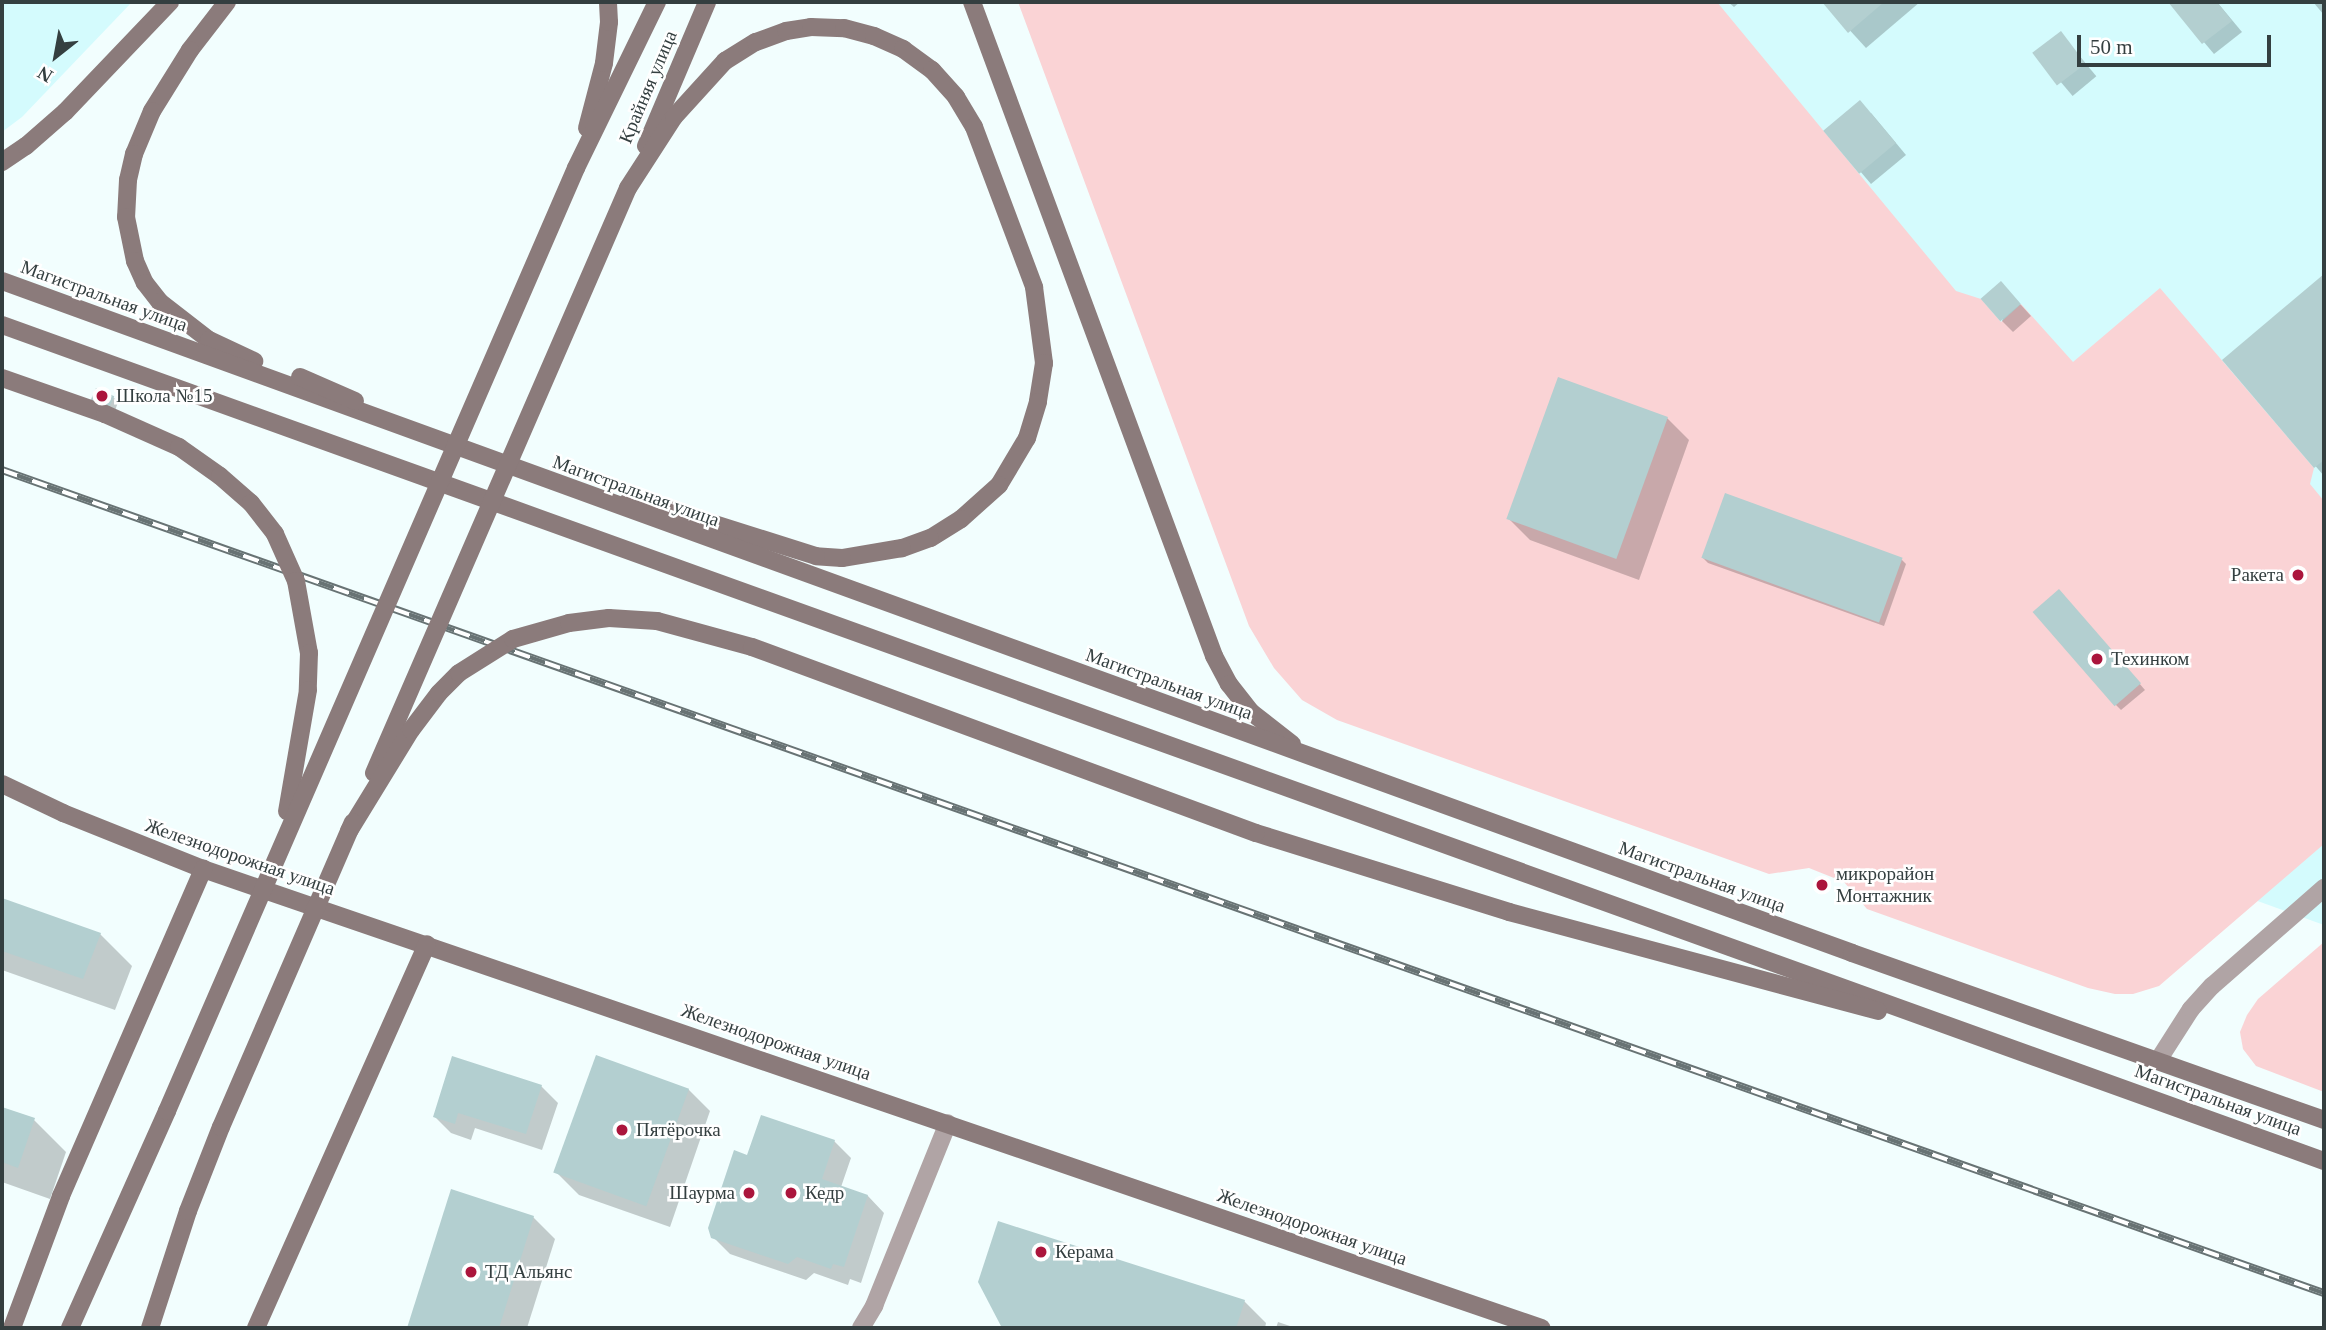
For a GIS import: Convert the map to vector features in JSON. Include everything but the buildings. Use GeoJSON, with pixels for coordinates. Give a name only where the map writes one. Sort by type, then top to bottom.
{"type":"FeatureCollection","features":[{"type":"Feature","properties":{"kind":"main road"},"geometry":{"type":"LineString","coordinates":[[2,162],[26,146],[65,112],[170,2]]}},
{"type":"Feature","properties":{"kind":"main road"},"geometry":{"type":"LineString","coordinates":[[227,2],[165,86],[141,135],[128,180],[126,200],[129,239],[135,261],[145,282],[160,302],[209,340],[238,355],[334,390],[416,433]]}},
{"type":"Feature","properties":{"kind":"main road"},"geometry":{"type":"LineString","coordinates":[[70,1328],[576,169],[604,63],[608,2]]}},
{"type":"Feature","properties":{"kind":"main road","name":"Крайняя улица"},"geometry":{"type":"LineString","coordinates":[[576,169],[657,2]]}},
{"type":"Feature","properties":{"kind":"main road","name":"Крайняя улица"},"geometry":{"type":"LineString","coordinates":[[628,188],[706,2]]}},
{"type":"Feature","properties":{"kind":"main road"},"geometry":{"type":"LineString","coordinates":[[972,2],[1214,656],[1229,684],[1251,712],[1280,736],[1319,760]]}},
{"type":"Feature","properties":{"kind":"main road"},"geometry":{"type":"LineString","coordinates":[[150,1328],[188,1211],[221,1127],[628,188],[674,117],[699,88],[725,61],[756,42],[799,29],[844,28],[874,36],[903,49],[932,70],[956,97],[979,139],[1034,287],[1044,363],[1038,402],[1027,438],[1014,464],[983,503],[930,538],[902,548],[866,555],[816,556],[667,509],[560,486]]}},
{"type":"Feature","properties":{"kind":"main road","name":"Магистральная улица"},"geometry":{"type":"LineString","coordinates":[[2,281],[560,486],[1852,953],[2159,1059],[2324,1120]]}},
{"type":"Feature","properties":{"kind":"main road","name":"Магистральная улица"},"geometry":{"type":"LineString","coordinates":[[2,325],[2324,1161]]}},
{"type":"Feature","properties":{"kind":"main road"},"geometry":{"type":"LineString","coordinates":[[2,378],[105,414],[179,447],[220,476],[251,503],[275,534],[296,581],[309,653],[301,738],[281,843]]}},
{"type":"Feature","properties":{"kind":"main road"},"geometry":{"type":"LineString","coordinates":[[349,831],[411,730],[459,673],[513,639],[569,623],[609,618],[657,621],[752,647],[1256,833],[1509,912],[1998,1043]]}},
{"type":"Feature","properties":{"kind":"main road","name":"Железнодорожная улица"},"geometry":{"type":"LineString","coordinates":[[2,783],[63,813],[203,869],[1541,1328]]}},
{"type":"Feature","properties":{"kind":"main road"},"geometry":{"type":"LineString","coordinates":[[12,1328],[61,1196],[203,869]]}},
{"type":"Feature","properties":{"kind":"main road"},"geometry":{"type":"LineString","coordinates":[[256,1328],[427,944]]}},
{"type":"Feature","properties":{"kind":"street"},"geometry":{"type":"LineString","coordinates":[[2159,1059],[2191,1009],[2212,986],[2324,888]]}},
{"type":"Feature","properties":{"kind":"street"},"geometry":{"type":"LineString","coordinates":[[861,1328],[874,1306],[948,1123]]}},
{"type":"Feature","properties":{"kind":"shaded area"},"geometry":{"type":"Polygon","coordinates":[[[2,2],[132,2],[22,117],[2,132],[2,2]]]}},
{"type":"Feature","properties":{"kind":"shaded area"},"geometry":{"type":"Polygon","coordinates":[[[1018,2],[1717,2],[1956,291],[1981,299],[2001,322],[2021,304],[2073,362],[2160,288],[2314,468],[2310,484],[2324,501],[2324,844],[2159,986],[2133,994],[2115,994],[2088,988],[1867,909],[1844,882],[1809,868],[1769,874],[1337,720],[1302,700],[1274,668],[1249,626],[1018,2]]]}},
{"type":"Feature","properties":{"kind":"shaded area"},"geometry":{"type":"Polygon","coordinates":[[[1031,2],[2324,2],[2324,925],[1477,618],[1031,2]]]}},
{"type":"Feature","properties":{"kind":"shaded area"},"geometry":{"type":"Polygon","coordinates":[[[2324,942],[2324,1092],[2256,1066],[2243,1049],[2240,1032],[2258,999],[2324,942]]]}},
{"type":"Feature","properties":{"kind":"railway"},"geometry":{"type":"LineString","coordinates":[[2,470],[2324,1293]]}},
{"type":"Feature","properties":{"kind":"place","name":"Школа №15"},"geometry":{"type":"Point","coordinates":[102,396]}},
{"type":"Feature","properties":{"kind":"place","name":"Ракета"},"geometry":{"type":"Point","coordinates":[2298,575]}},
{"type":"Feature","properties":{"kind":"place","name":"Техинком"},"geometry":{"type":"Point","coordinates":[2097,659]}},
{"type":"Feature","properties":{"kind":"place","name":"микрорайон Монтажник"},"geometry":{"type":"Point","coordinates":[1822,885]}},
{"type":"Feature","properties":{"kind":"place","name":"Пятёрочка"},"geometry":{"type":"Point","coordinates":[622,1130]}},
{"type":"Feature","properties":{"kind":"place","name":"Шаурма"},"geometry":{"type":"Point","coordinates":[749,1193]}},
{"type":"Feature","properties":{"kind":"place","name":"Кедр"},"geometry":{"type":"Point","coordinates":[791,1193]}},
{"type":"Feature","properties":{"kind":"place","name":"Керама"},"geometry":{"type":"Point","coordinates":[1041,1252]}},
{"type":"Feature","properties":{"kind":"place","name":"ТД Альянс"},"geometry":{"type":"Point","coordinates":[471,1272]}}]}
